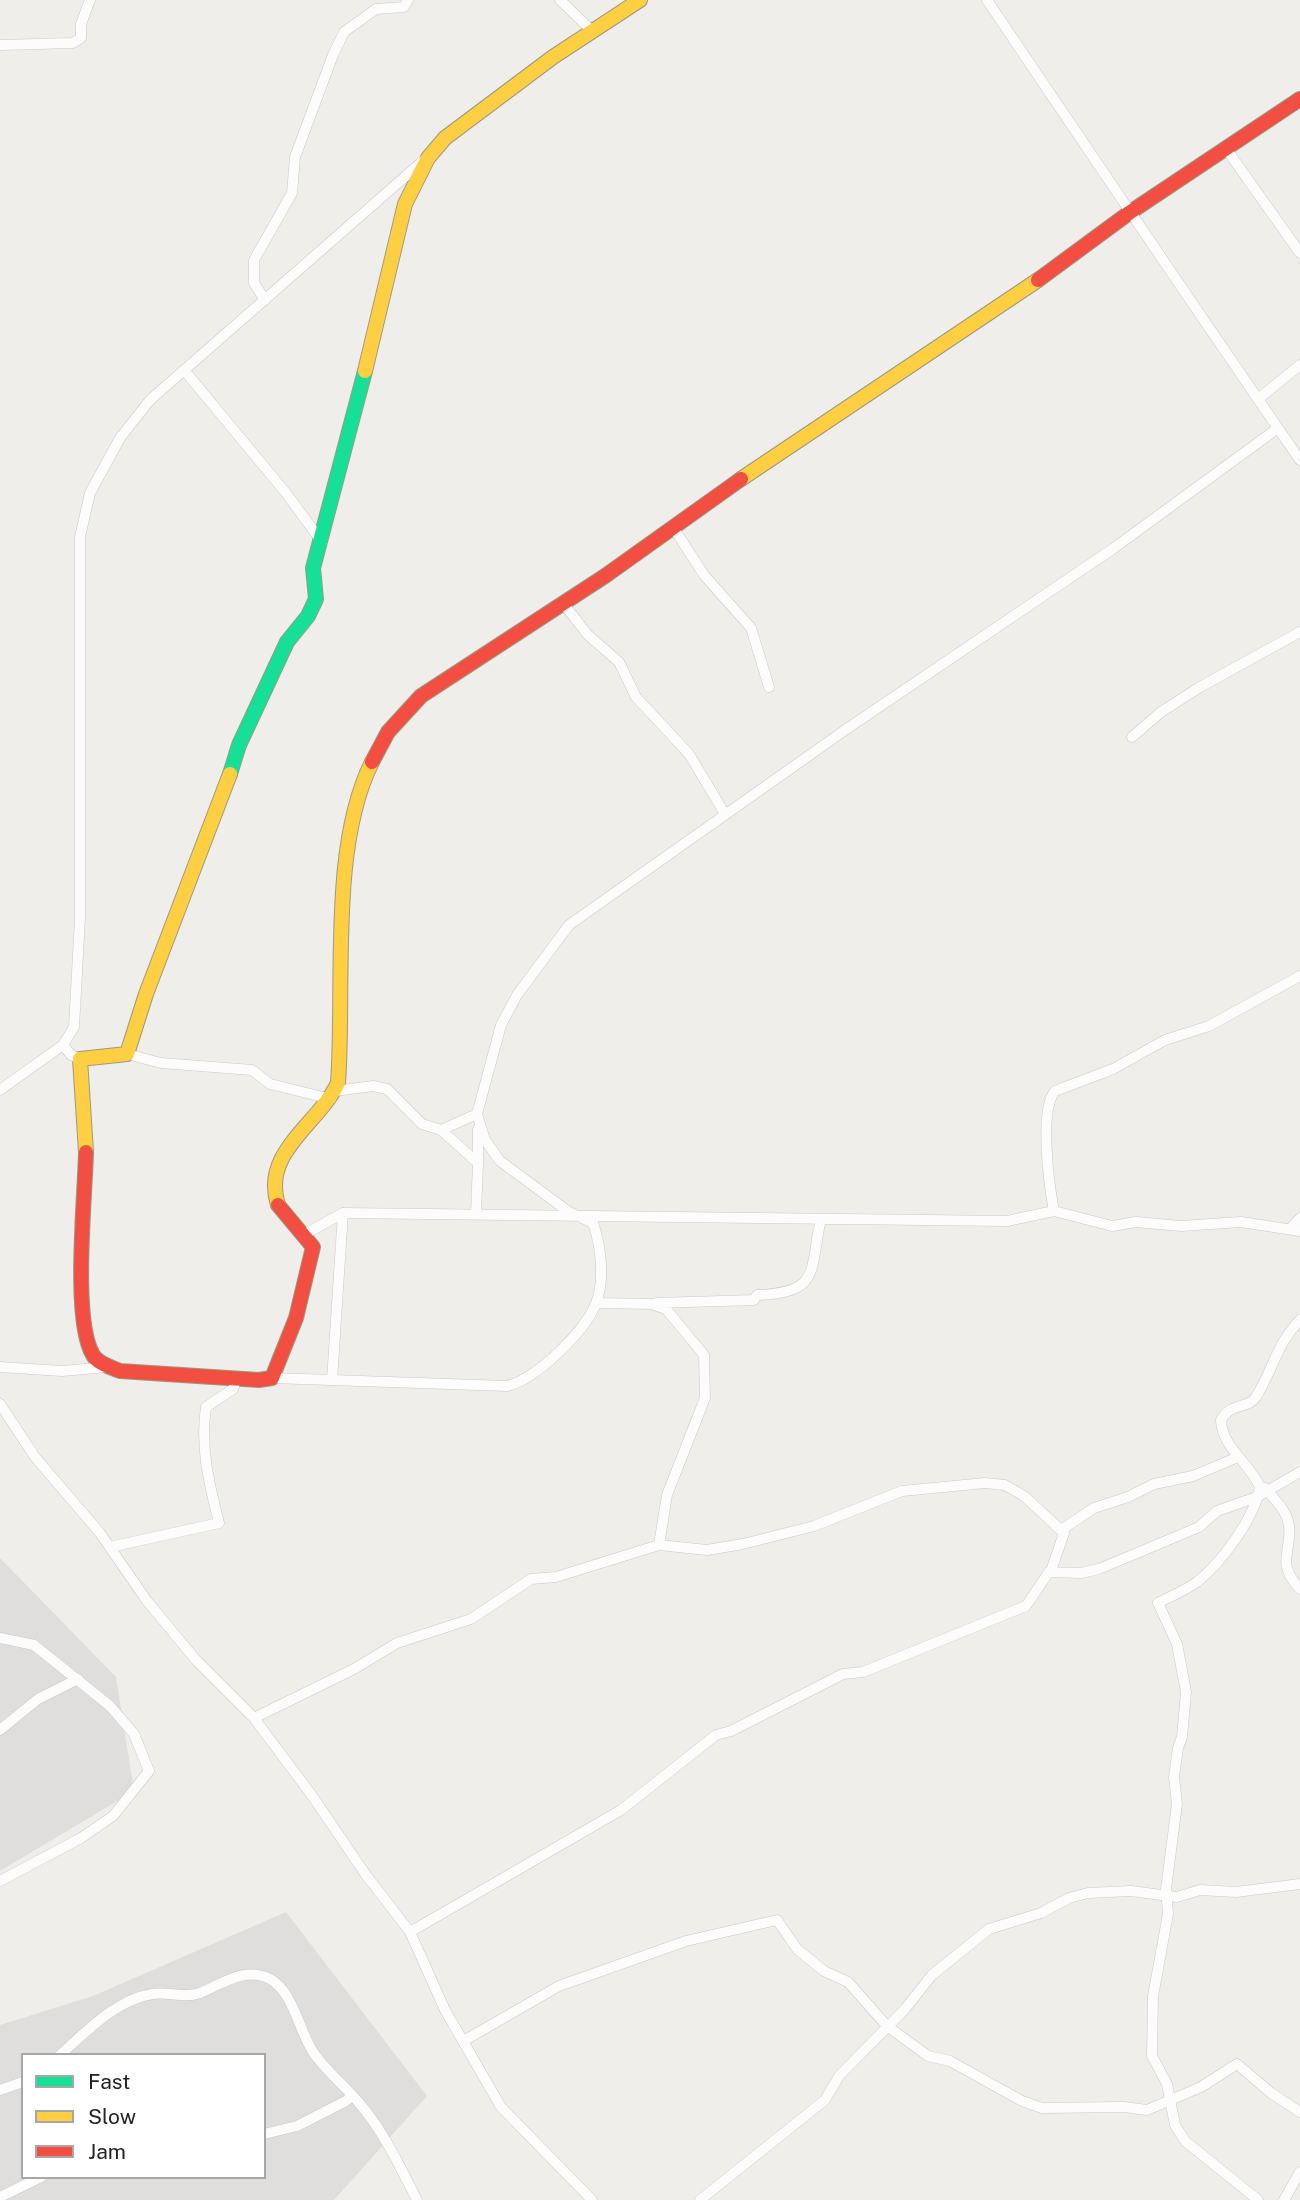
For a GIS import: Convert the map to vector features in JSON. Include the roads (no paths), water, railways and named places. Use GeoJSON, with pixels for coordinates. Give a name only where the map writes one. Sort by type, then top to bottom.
{"type":"FeatureCollection","features":[{"type":"Feature","properties":{"kind":"street"},"geometry":{"type":"LineString","coordinates":[[0,45],[19,42],[72,43],[82,38],[81,24],[90,0]]}},
{"type":"Feature","properties":{"kind":"street"},"geometry":{"type":"LineString","coordinates":[[265,300],[254,283],[254,260],[292,193],[295,157],[332,55],[344,32],[376,9],[404,7],[408,0]]}},
{"type":"Feature","properties":{"kind":"street"},"geometry":{"type":"LineString","coordinates":[[560,0],[593,32]]}},
{"type":"Feature","properties":{"kind":"street"},"geometry":{"type":"LineString","coordinates":[[0,1090],[63,1045],[74,1027],[80,918],[80,537],[90,493],[120,438],[150,400],[430,155],[445,138],[507,90],[640,0]]}},
{"type":"Feature","properties":{"kind":"street"},"geometry":{"type":"LineString","coordinates":[[987,0],[1077,130],[1129,213],[1300,460]]}},
{"type":"Feature","properties":{"kind":"street"},"geometry":{"type":"LineString","coordinates":[[272,1378],[296,1318],[313,1257],[313,1247],[305,1234],[280,1212],[272,1172],[284,1150],[333,1096],[340,1068],[349,854],[354,818],[381,740],[397,717],[421,696],[1019,294],[1129,213],[1300,99]]}},
{"type":"Feature","properties":{"kind":"street"},"geometry":{"type":"LineString","coordinates":[[1227,150],[1300,253]]}},
{"type":"Feature","properties":{"kind":"street"},"geometry":{"type":"LineString","coordinates":[[127,1054],[146,994],[213,824],[239,745],[287,642],[308,616],[316,599],[313,568],[376,331],[399,225],[430,155]]}},
{"type":"Feature","properties":{"kind":"street"},"geometry":{"type":"LineString","coordinates":[[1258,399],[1300,365]]}},
{"type":"Feature","properties":{"kind":"street"},"geometry":{"type":"LineString","coordinates":[[184,370],[286,493],[322,542]]}},
{"type":"Feature","properties":{"kind":"street"},"geometry":{"type":"LineString","coordinates":[[476,1214],[478,1119],[501,1026],[517,995],[554,941],[569,925],[725,814],[1103,556],[1278,428]]}},
{"type":"Feature","properties":{"kind":"street"},"geometry":{"type":"LineString","coordinates":[[673,527],[704,575],[751,628],[769,687]]}},
{"type":"Feature","properties":{"kind":"street"},"geometry":{"type":"LineString","coordinates":[[563,603],[588,635],[619,662],[636,697],[689,754],[725,814]]}},
{"type":"Feature","properties":{"kind":"street"},"geometry":{"type":"LineString","coordinates":[[1132,737],[1161,712],[1200,687],[1300,632]]}},
{"type":"Feature","properties":{"kind":"street"},"geometry":{"type":"LineString","coordinates":[[1054,1211],[1048,1178],[1045,1109],[1055,1091],[1113,1069],[1165,1040],[1209,1026],[1300,976]]}},
{"type":"Feature","properties":{"kind":"street"},"geometry":{"type":"LineString","coordinates":[[63,1045],[71,1055],[80,1059],[127,1054],[161,1063],[252,1070],[270,1084],[333,1096],[373,1086],[387,1089],[422,1124],[441,1130],[478,1163]]}},
{"type":"Feature","properties":{"kind":"street"},"geometry":{"type":"LineString","coordinates":[[80,1059],[86,1144],[82,1315],[92,1354],[108,1367],[120,1371],[237,1378],[507,1386],[521,1383],[535,1375],[565,1344],[596,1304],[599,1290],[598,1237],[593,1223],[569,1212],[500,1161],[485,1140],[478,1119]]}},
{"type":"Feature","properties":{"kind":"street"},"geometry":{"type":"LineString","coordinates":[[441,1130],[478,1119]]}},
{"type":"Feature","properties":{"kind":"street"},"geometry":{"type":"LineString","coordinates":[[305,1234],[344,1213],[1007,1221],[1054,1211],[1112,1226],[1136,1222],[1181,1226],[1241,1222],[1295,1230],[1300,1219]]}},
{"type":"Feature","properties":{"kind":"street"},"geometry":{"type":"LineString","coordinates":[[332,1380],[344,1213]]}},
{"type":"Feature","properties":{"kind":"street"},"geometry":{"type":"LineString","coordinates":[[596,1304],[754,1300],[757,1295],[799,1288],[806,1282],[813,1267],[821,1219]]}},
{"type":"Feature","properties":{"kind":"street"},"geometry":{"type":"LineString","coordinates":[[652,1304],[666,1308],[704,1355],[705,1398],[667,1495],[659,1545]]}},
{"type":"Feature","properties":{"kind":"street"},"geometry":{"type":"LineString","coordinates":[[1300,1320],[1270,1365],[1255,1398],[1249,1403],[1234,1406],[1221,1420],[1223,1435],[1287,1519],[1289,1528],[1284,1559],[1300,1589]]}},
{"type":"Feature","properties":{"kind":"street"},"geometry":{"type":"LineString","coordinates":[[0,1367],[62,1371],[108,1367]]}},
{"type":"Feature","properties":{"kind":"street"},"geometry":{"type":"LineString","coordinates":[[110,1547],[219,1523],[204,1461],[202,1431],[206,1407],[233,1389],[237,1378]]}},
{"type":"Feature","properties":{"kind":"street"},"geometry":{"type":"LineString","coordinates":[[0,1404],[35,1457],[110,1547],[147,1601],[196,1660],[254,1718],[410,1932],[434,1989],[501,2107],[592,2200]]}},
{"type":"Feature","properties":{"kind":"street"},"geometry":{"type":"LineString","coordinates":[[1061,1530],[1094,1508],[1128,1497],[1154,1484],[1171,1483],[1193,1476],[1238,1457]]}},
{"type":"Feature","properties":{"kind":"street"},"geometry":{"type":"LineString","coordinates":[[1051,1571],[1081,1573],[1099,1569],[1199,1527],[1217,1511],[1268,1492],[1300,1472]]}},
{"type":"Feature","properties":{"kind":"street"},"geometry":{"type":"LineString","coordinates":[[1256,1477],[1260,1487],[1257,1497],[1245,1523],[1222,1557],[1198,1582],[1158,1603],[1177,1644],[1186,1692],[1182,1737],[1174,1777],[1177,1804],[1166,1896],[1168,1913],[1153,1996],[1152,2056],[1167,2084],[1175,2125],[1185,2141],[1258,2200]]}},
{"type":"Feature","properties":{"kind":"street"},"geometry":{"type":"LineString","coordinates":[[254,1718],[354,1670],[397,1643],[471,1619],[531,1579],[556,1577],[659,1545],[707,1550],[743,1544],[814,1526],[865,1508],[890,1494],[946,1484],[1004,1485],[1024,1496],[1061,1530],[1064,1538],[1051,1571],[1026,1605],[863,1672],[843,1674],[731,1731],[716,1735],[621,1810],[410,1932]]}},
{"type":"Feature","properties":{"kind":"street"},"geometry":{"type":"LineString","coordinates":[[0,1638],[34,1645],[110,1706],[134,1734],[149,1771],[113,1816],[81,1838],[0,1881]]}},
{"type":"Feature","properties":{"kind":"street"},"geometry":{"type":"LineString","coordinates":[[0,1730],[38,1699],[78,1679]]}},
{"type":"Feature","properties":{"kind":"street"},"geometry":{"type":"LineString","coordinates":[[700,2200],[825,2100],[839,2076],[932,1975],[989,1929],[1041,1913],[1069,1898],[1088,1893],[1131,1891],[1177,1897],[1200,1890],[1236,1892],[1300,1884]]}},
{"type":"Feature","properties":{"kind":"street"},"geometry":{"type":"LineString","coordinates":[[465,2040],[559,1986],[686,1941],[777,1920],[797,1949],[824,1971],[848,1982],[887,2026],[928,2056],[950,2061],[1022,2101],[1042,2108],[1124,2107],[1147,2110],[1170,2102],[1237,2064],[1271,2093],[1300,2112]]}},
{"type":"Feature","properties":{"kind":"street"},"geometry":{"type":"LineString","coordinates":[[62,2053],[93,2022],[153,1994],[182,1997],[199,1993],[232,1977],[247,1974],[271,1980],[293,2008],[312,2051],[352,2095],[387,2143],[417,2200]]}},
{"type":"Feature","properties":{"kind":"street"},"geometry":{"type":"LineString","coordinates":[[0,2090],[21,2083]]}},
{"type":"Feature","properties":{"kind":"street"},"geometry":{"type":"LineString","coordinates":[[266,2134],[297,2126],[346,2101],[352,2095]]}},
{"type":"Feature","properties":{"kind":"street"},"geometry":{"type":"LineString","coordinates":[[1284,2200],[1300,2172]]}},
{"type":"Feature","properties":{"kind":"street"},"geometry":{"type":"LineString","coordinates":[[0,2197],[37,2179]]}}]}
